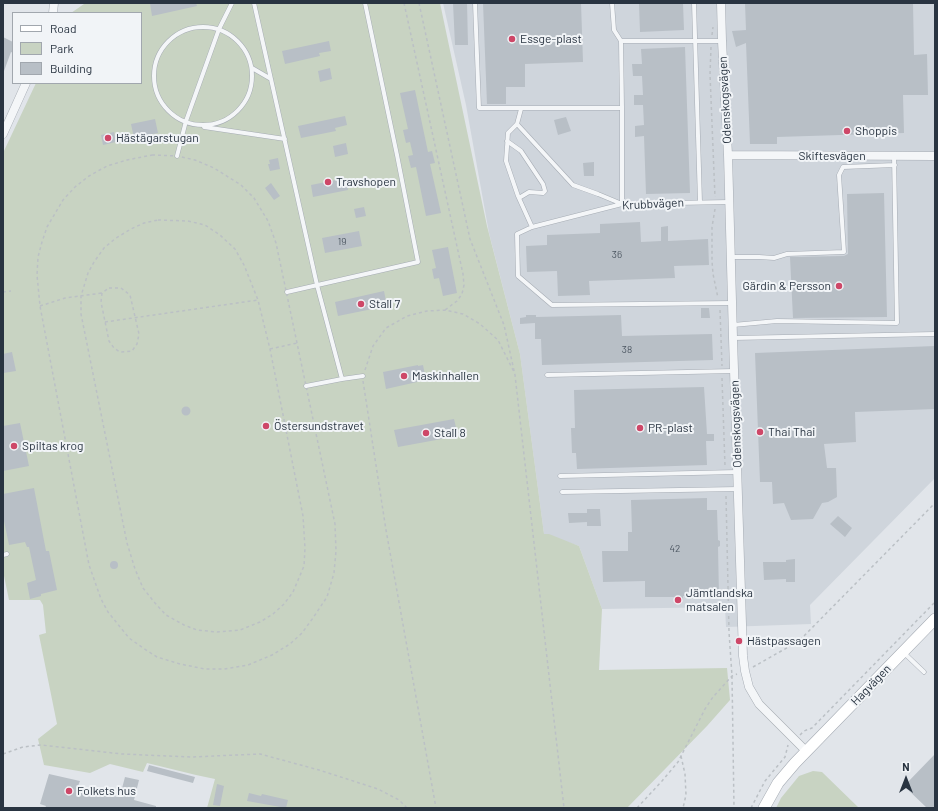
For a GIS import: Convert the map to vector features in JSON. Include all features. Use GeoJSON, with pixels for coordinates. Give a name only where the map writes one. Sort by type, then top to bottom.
{"type":"FeatureCollection","features":[{"type":"Feature","properties":{"kind":"street","name":"Odenskogsvägen"},"geometry":{"type":"LineString","coordinates":[[721,3],[728,155],[743,656],[749,687],[759,704],[806,751]]}},
{"type":"Feature","properties":{"kind":"street"},"geometry":{"type":"LineString","coordinates":[[3,134],[26,84]]}},
{"type":"Feature","properties":{"kind":"street","name":"Skiftesvägen"},"geometry":{"type":"LineString","coordinates":[[728,155],[935,156]]}},
{"type":"Feature","properties":{"kind":"street","name":"Hagvägen"},"geometry":{"type":"LineString","coordinates":[[806,751],[935,619]]}},
{"type":"Feature","properties":{"kind":"street"},"geometry":{"type":"LineString","coordinates":[[764,808],[778,783],[806,751]]}},
{"type":"Feature","properties":{"kind":"lane"},"geometry":{"type":"LineString","coordinates":[[177,156],[186,121],[218,29],[232,3]]}},
{"type":"Feature","properties":{"kind":"lane"},"geometry":{"type":"LineString","coordinates":[[254,3],[317,285],[342,379]]}},
{"type":"Feature","properties":{"kind":"lane"},"geometry":{"type":"LineString","coordinates":[[286,292],[418,262],[365,3]]}},
{"type":"Feature","properties":{"kind":"lane"},"geometry":{"type":"LineString","coordinates":[[475,3],[479,108],[622,108]]}},
{"type":"Feature","properties":{"kind":"lane"},"geometry":{"type":"LineString","coordinates":[[517,124],[573,185],[622,204],[621,41],[614,30],[612,3]]}},
{"type":"Feature","properties":{"kind":"lane"},"geometry":{"type":"LineString","coordinates":[[694,3],[700,202]]}},
{"type":"Feature","properties":{"kind":"lane"},"geometry":{"type":"LineString","coordinates":[[202,126],[220,122],[235,114],[246,101],[252,85],[252,68],[247,52],[236,40],[218,29],[207,27],[192,28],[177,34],[165,45],[157,58],[154,74],[155,90],[162,104],[173,116],[202,126],[285,139]]}},
{"type":"Feature","properties":{"kind":"lane"},"geometry":{"type":"LineString","coordinates":[[621,41],[722,41]]}},
{"type":"Feature","properties":{"kind":"lane"},"geometry":{"type":"LineString","coordinates":[[252,68],[271,79]]}},
{"type":"Feature","properties":{"kind":"lane"},"geometry":{"type":"LineString","coordinates":[[521,109],[517,124],[508,133],[506,161],[519,198],[532,227],[517,234],[518,276],[552,305],[732,303]]}},
{"type":"Feature","properties":{"kind":"lane"},"geometry":{"type":"LineString","coordinates":[[508,141],[521,151],[543,184],[545,191],[543,193],[530,192],[519,198]]}},
{"type":"Feature","properties":{"kind":"lane"},"geometry":{"type":"LineString","coordinates":[[732,325],[777,322],[897,323],[894,156]]}},
{"type":"Feature","properties":{"kind":"lane"},"geometry":{"type":"LineString","coordinates":[[731,258],[774,258],[787,254],[844,252],[839,175],[843,167],[894,165]]}},
{"type":"Feature","properties":{"kind":"lane","name":"Krubbvägen"},"geometry":{"type":"LineString","coordinates":[[532,227],[622,204],[729,202]]}},
{"type":"Feature","properties":{"kind":"lane"},"geometry":{"type":"LineString","coordinates":[[733,338],[935,334]]}},
{"type":"Feature","properties":{"kind":"lane"},"geometry":{"type":"LineString","coordinates":[[547,375],[734,371]]}},
{"type":"Feature","properties":{"kind":"lane"},"geometry":{"type":"LineString","coordinates":[[306,386],[362,376]]}},
{"type":"Feature","properties":{"kind":"lane"},"geometry":{"type":"LineString","coordinates":[[560,476],[738,472]]}},
{"type":"Feature","properties":{"kind":"lane"},"geometry":{"type":"LineString","coordinates":[[562,492],[739,489]]}},
{"type":"Feature","properties":{"kind":"lane"},"geometry":{"type":"LineString","coordinates":[[903,652],[924,672]]}},
{"type":"Feature","properties":{"kind":"path"},"geometry":{"type":"LineString","coordinates":[[404,3],[463,274],[464,285],[462,294],[457,302],[445,310]]}},
{"type":"Feature","properties":{"kind":"path"},"geometry":{"type":"LineString","coordinates":[[419,3],[470,239],[504,325],[515,375],[564,808]]}},
{"type":"Feature","properties":{"kind":"path"},"geometry":{"type":"LineString","coordinates":[[713,21],[710,74],[715,202],[712,227],[712,261],[713,274],[720,303],[725,472]]}},
{"type":"Feature","properties":{"kind":"path"},"geometry":{"type":"LineString","coordinates":[[152,156],[177,156],[195,160],[214,168],[241,185],[263,210],[274,236],[335,524],[336,551],[334,573],[326,597],[302,633],[290,644],[272,655],[248,665],[224,669],[205,669],[180,664],[158,657],[129,638],[108,612],[89,565],[40,306],[37,275],[38,258],[47,227],[54,213],[75,187],[89,176],[108,166],[127,160],[152,156]]}},
{"type":"Feature","properties":{"kind":"path"},"geometry":{"type":"LineString","coordinates":[[158,220],[188,221],[205,225],[235,249],[244,264],[258,300],[270,349],[303,516],[305,548],[304,566],[293,592],[284,604],[273,614],[260,622],[240,630],[217,632],[197,630],[166,615],[143,588],[127,543],[83,322],[81,296],[88,273],[104,248],[131,229],[144,223],[158,220]]}},
{"type":"Feature","properties":{"kind":"path"},"geometry":{"type":"LineString","coordinates":[[40,306],[66,298],[102,293],[109,288],[121,288],[130,295],[139,334],[137,344],[132,351],[120,352],[114,348],[109,340],[101,302],[102,293]]}},
{"type":"Feature","properties":{"kind":"path"},"geometry":{"type":"LineString","coordinates":[[3,292],[12,291]]}},
{"type":"Feature","properties":{"kind":"path"},"geometry":{"type":"LineString","coordinates":[[105,322],[258,300]]}},
{"type":"Feature","properties":{"kind":"path"},"geometry":{"type":"LineString","coordinates":[[436,808],[386,530],[362,376],[373,346],[386,328],[407,316],[427,311],[445,310],[463,314],[480,324],[498,340],[515,375]]}},
{"type":"Feature","properties":{"kind":"path"},"geometry":{"type":"LineString","coordinates":[[270,349],[297,343]]}},
{"type":"Feature","properties":{"kind":"path"},"geometry":{"type":"LineString","coordinates":[[726,489],[729,632],[732,676],[734,808]]}},
{"type":"Feature","properties":{"kind":"path"},"geometry":{"type":"LineString","coordinates":[[636,808],[662,781],[681,756],[705,709],[713,697],[732,676],[745,671],[799,641],[935,503]]}},
{"type":"Feature","properties":{"kind":"path"},"geometry":{"type":"LineString","coordinates":[[751,808],[765,781],[785,757],[788,745],[804,731],[812,728],[935,602]]}},
{"type":"Feature","properties":{"kind":"path"},"geometry":{"type":"LineString","coordinates":[[3,754],[23,747],[41,745],[122,754],[191,757],[260,754],[319,770],[378,789],[399,800],[407,808]]}},
{"type":"Feature","properties":{"kind":"path"},"geometry":{"type":"LineString","coordinates":[[681,756],[685,774],[686,795],[683,808]]}},
{"type":"Feature","properties":{"kind":"shaded area"},"geometry":{"type":"Polygon","coordinates":[[[443,3],[935,3],[935,478],[810,605],[811,624],[726,627],[725,607],[602,609],[579,546],[544,534],[520,354],[489,233],[466,105],[443,3]]]}},
{"type":"Feature","properties":{"kind":"green space","name":"Östersundstravet"},"geometry":{"type":"Polygon","coordinates":[[[440,3],[487,226],[520,354],[544,534],[549,534],[579,546],[602,609],[599,670],[727,668],[730,700],[707,726],[627,808],[207,808],[215,779],[147,763],[143,772],[110,764],[90,773],[44,765],[38,739],[57,724],[39,635],[46,633],[43,605],[40,600],[9,600],[3,571],[3,153],[36,84],[142,84],[142,12],[72,12],[84,4],[440,3]]]}},
{"type":"Feature","properties":{"kind":"green space"},"geometry":{"type":"Polygon","coordinates":[[[813,771],[822,772],[859,808],[776,808],[781,798],[799,776],[813,771]]]}},
{"type":"Feature","properties":{"kind":"building"},"geometry":{"type":"Polygon","coordinates":[[[150,3],[196,3],[197,6],[152,16],[150,3]]]}},
{"type":"Feature","properties":{"kind":"building"},"geometry":{"type":"Polygon","coordinates":[[[453,3],[467,3],[468,45],[455,45],[453,3]]]}},
{"type":"Feature","properties":{"kind":"building","name":"Essge-plast"},"geometry":{"type":"Polygon","coordinates":[[[483,3],[581,3],[583,62],[525,64],[525,87],[506,87],[506,104],[487,104],[483,3]]]}},
{"type":"Feature","properties":{"kind":"building"},"geometry":{"type":"Polygon","coordinates":[[[639,3],[683,3],[684,30],[640,32],[639,3]]]}},
{"type":"Feature","properties":{"kind":"building"},"geometry":{"type":"Polygon","coordinates":[[[745,3],[913,3],[914,55],[927,54],[928,95],[903,95],[904,133],[777,137],[777,144],[750,144],[746,43],[736,47],[732,31],[746,30],[745,3]]]}},
{"type":"Feature","properties":{"kind":"building"},"geometry":{"type":"Polygon","coordinates":[[[3,37],[12,42],[12,52],[4,71],[3,37]]]}},
{"type":"Feature","properties":{"kind":"building"},"geometry":{"type":"Polygon","coordinates":[[[329,41],[331,51],[319,53],[320,56],[285,64],[282,51],[329,41]]]}},
{"type":"Feature","properties":{"kind":"building"},"geometry":{"type":"Polygon","coordinates":[[[685,47],[690,193],[646,194],[644,136],[635,137],[635,126],[644,125],[643,105],[634,105],[634,95],[643,95],[642,76],[633,76],[632,64],[642,64],[641,49],[685,47]]]}},
{"type":"Feature","properties":{"kind":"building"},"geometry":{"type":"Polygon","coordinates":[[[330,68],[332,79],[320,82],[318,71],[330,68]]]}},
{"type":"Feature","properties":{"kind":"building"},"geometry":{"type":"Polygon","coordinates":[[[415,90],[428,152],[432,151],[435,163],[430,164],[441,213],[426,216],[416,167],[411,168],[408,156],[413,155],[410,142],[406,143],[403,130],[408,129],[400,93],[415,90]]]}},
{"type":"Feature","properties":{"kind":"building"},"geometry":{"type":"Polygon","coordinates":[[[345,116],[347,125],[335,128],[336,131],[301,138],[298,126],[345,116]]]}},
{"type":"Feature","properties":{"kind":"building"},"geometry":{"type":"Polygon","coordinates":[[[566,117],[571,131],[558,135],[554,120],[566,117]]]}},
{"type":"Feature","properties":{"kind":"building"},"geometry":{"type":"Polygon","coordinates":[[[155,119],[158,133],[134,138],[131,124],[155,119]]]}},
{"type":"Feature","properties":{"kind":"building","name":"Hästägarstugan"},"geometry":{"type":"Polygon","coordinates":[[[114,132],[116,142],[103,145],[101,135],[114,132]]]}},
{"type":"Feature","properties":{"kind":"building"},"geometry":{"type":"Polygon","coordinates":[[[346,143],[348,154],[335,157],[333,146],[346,143]]]}},
{"type":"Feature","properties":{"kind":"building"},"geometry":{"type":"Polygon","coordinates":[[[278,158],[280,169],[270,171],[268,164],[270,164],[269,160],[278,158]]]}},
{"type":"Feature","properties":{"kind":"building"},"geometry":{"type":"Polygon","coordinates":[[[594,162],[594,176],[584,176],[583,163],[594,162]]]}},
{"type":"Feature","properties":{"kind":"building"},"geometry":{"type":"Polygon","coordinates":[[[346,178],[348,190],[313,197],[311,185],[346,178]]]}},
{"type":"Feature","properties":{"kind":"building"},"geometry":{"type":"Polygon","coordinates":[[[271,183],[280,196],[274,200],[265,188],[271,183]]]}},
{"type":"Feature","properties":{"kind":"building","name":"Gärdin & Persson"},"geometry":{"type":"Polygon","coordinates":[[[884,193],[887,317],[793,318],[790,257],[844,256],[848,254],[847,194],[884,193]]]}},
{"type":"Feature","properties":{"kind":"building"},"geometry":{"type":"Polygon","coordinates":[[[364,207],[366,216],[356,218],[354,209],[364,207]]]}},
{"type":"Feature","properties":{"kind":"building"},"geometry":{"type":"Polygon","coordinates":[[[640,222],[641,242],[661,241],[661,227],[668,226],[668,241],[708,239],[709,265],[674,266],[675,278],[589,281],[590,295],[558,296],[557,271],[527,272],[526,246],[547,245],[547,235],[600,233],[600,224],[640,222]]]}},
{"type":"Feature","properties":{"kind":"building"},"geometry":{"type":"Polygon","coordinates":[[[359,231],[362,246],[325,253],[322,238],[359,231]]]}},
{"type":"Feature","properties":{"kind":"building"},"geometry":{"type":"Polygon","coordinates":[[[448,247],[457,293],[443,296],[439,278],[434,279],[432,269],[436,268],[432,250],[448,247]]]}},
{"type":"Feature","properties":{"kind":"building","name":"Stall 7"},"geometry":{"type":"Polygon","coordinates":[[[384,291],[387,306],[338,316],[335,302],[384,291]]]}},
{"type":"Feature","properties":{"kind":"building"},"geometry":{"type":"Polygon","coordinates":[[[701,308],[709,308],[710,318],[701,318],[701,308]]]}},
{"type":"Feature","properties":{"kind":"building"},"geometry":{"type":"Polygon","coordinates":[[[526,315],[536,315],[536,317],[621,315],[622,336],[712,334],[713,360],[542,365],[541,339],[535,339],[535,323],[520,324],[520,318],[526,317],[526,315]]]}},
{"type":"Feature","properties":{"kind":"building"},"geometry":{"type":"Polygon","coordinates":[[[935,346],[935,409],[855,412],[856,442],[824,444],[827,468],[836,468],[837,497],[828,502],[822,503],[813,519],[791,520],[784,503],[773,504],[772,482],[760,482],[755,353],[935,346]]]}},
{"type":"Feature","properties":{"kind":"building"},"geometry":{"type":"Polygon","coordinates":[[[12,352],[16,371],[3,373],[3,354],[12,352]]]}},
{"type":"Feature","properties":{"kind":"building","name":"Maskinhallen"},"geometry":{"type":"Polygon","coordinates":[[[423,365],[426,380],[386,389],[383,372],[423,365]]]}},
{"type":"Feature","properties":{"kind":"building","name":"PR-plast"},"geometry":{"type":"Polygon","coordinates":[[[704,387],[707,434],[714,434],[714,441],[706,441],[707,465],[577,469],[576,453],[572,453],[571,428],[575,428],[574,390],[704,387]]]}},
{"type":"Feature","properties":{"kind":"building"},"geometry":{"type":"Polygon","coordinates":[[[184,407],[188,407],[190,411],[188,415],[184,415],[182,413],[182,409],[184,407]]]}},
{"type":"Feature","properties":{"kind":"building","name":"Stall 8"},"geometry":{"type":"Polygon","coordinates":[[[454,419],[458,436],[398,447],[394,430],[454,419]]]}},
{"type":"Feature","properties":{"kind":"building","name":"Spiltas krog"},"geometry":{"type":"Polygon","coordinates":[[[20,423],[29,466],[3,471],[3,426],[20,423]]]}},
{"type":"Feature","properties":{"kind":"building"},"geometry":{"type":"Polygon","coordinates":[[[34,488],[46,551],[49,551],[57,590],[41,594],[41,596],[30,599],[27,583],[36,580],[29,547],[27,547],[25,542],[9,545],[3,516],[3,494],[34,488]]]}},
{"type":"Feature","properties":{"kind":"building"},"geometry":{"type":"Polygon","coordinates":[[[707,498],[707,510],[717,510],[718,540],[720,541],[720,546],[718,547],[719,596],[683,596],[683,600],[675,600],[674,597],[645,597],[645,581],[603,582],[602,551],[628,551],[628,532],[632,532],[631,500],[707,498]]]}},
{"type":"Feature","properties":{"kind":"building"},"geometry":{"type":"Polygon","coordinates":[[[587,509],[600,509],[601,526],[587,526],[587,522],[569,523],[568,513],[587,513],[587,509]]]}},
{"type":"Feature","properties":{"kind":"building"},"geometry":{"type":"Polygon","coordinates":[[[838,516],[852,528],[845,537],[830,524],[838,516]]]}},
{"type":"Feature","properties":{"kind":"building"},"geometry":{"type":"Polygon","coordinates":[[[795,559],[795,582],[786,582],[786,579],[764,580],[763,562],[786,562],[786,560],[795,559]]]}},
{"type":"Feature","properties":{"kind":"building"},"geometry":{"type":"Polygon","coordinates":[[[112,561],[116,561],[118,565],[116,569],[112,569],[110,567],[110,563],[112,561]]]}},
{"type":"Feature","properties":{"kind":"building"},"geometry":{"type":"Polygon","coordinates":[[[935,754],[935,808],[927,808],[904,786],[935,754]]]}},
{"type":"Feature","properties":{"kind":"building"},"geometry":{"type":"Polygon","coordinates":[[[149,765],[195,777],[193,783],[147,771],[149,765]]]}},
{"type":"Feature","properties":{"kind":"building","name":"Folkets hus"},"geometry":{"type":"Polygon","coordinates":[[[49,774],[80,781],[78,786],[117,797],[120,796],[125,777],[139,780],[134,800],[156,806],[156,808],[45,808],[46,806],[40,804],[49,774]]]}},
{"type":"Feature","properties":{"kind":"building"},"geometry":{"type":"Polygon","coordinates":[[[217,784],[224,786],[220,806],[213,805],[217,784]]]}},
{"type":"Feature","properties":{"kind":"building"},"geometry":{"type":"Polygon","coordinates":[[[249,793],[261,796],[262,794],[288,800],[286,808],[247,801],[249,793]]]}},
{"type":"Feature","properties":{"kind":"place","name":"Essge-plast"},"geometry":{"type":"Point","coordinates":[512,39]}},
{"type":"Feature","properties":{"kind":"place","name":"Shoppis"},"geometry":{"type":"Point","coordinates":[847,131]}},
{"type":"Feature","properties":{"kind":"place","name":"Hästägarstugan"},"geometry":{"type":"Point","coordinates":[108,138]}},
{"type":"Feature","properties":{"kind":"place","name":"Travshopen"},"geometry":{"type":"Point","coordinates":[328,182]}},
{"type":"Feature","properties":{"kind":"place","name":"Gärdin & Persson"},"geometry":{"type":"Point","coordinates":[839,286]}},
{"type":"Feature","properties":{"kind":"place","name":"Stall 7"},"geometry":{"type":"Point","coordinates":[361,304]}},
{"type":"Feature","properties":{"kind":"place","name":"Maskinhallen"},"geometry":{"type":"Point","coordinates":[404,376]}},
{"type":"Feature","properties":{"kind":"place","name":"Östersundstravet"},"geometry":{"type":"Point","coordinates":[266,426]}},
{"type":"Feature","properties":{"kind":"place","name":"PR-plast"},"geometry":{"type":"Point","coordinates":[640,428]}},
{"type":"Feature","properties":{"kind":"place","name":"Thai Thai"},"geometry":{"type":"Point","coordinates":[760,432]}},
{"type":"Feature","properties":{"kind":"place","name":"Stall 8"},"geometry":{"type":"Point","coordinates":[426,433]}},
{"type":"Feature","properties":{"kind":"place","name":"Spiltas krog"},"geometry":{"type":"Point","coordinates":[14,446]}},
{"type":"Feature","properties":{"kind":"place","name":"Jämtlandska matsalen"},"geometry":{"type":"Point","coordinates":[678,600]}},
{"type":"Feature","properties":{"kind":"place","name":"Hästpassagen"},"geometry":{"type":"Point","coordinates":[739,641]}},
{"type":"Feature","properties":{"kind":"place","name":"Folkets hus"},"geometry":{"type":"Point","coordinates":[69,791]}}]}
